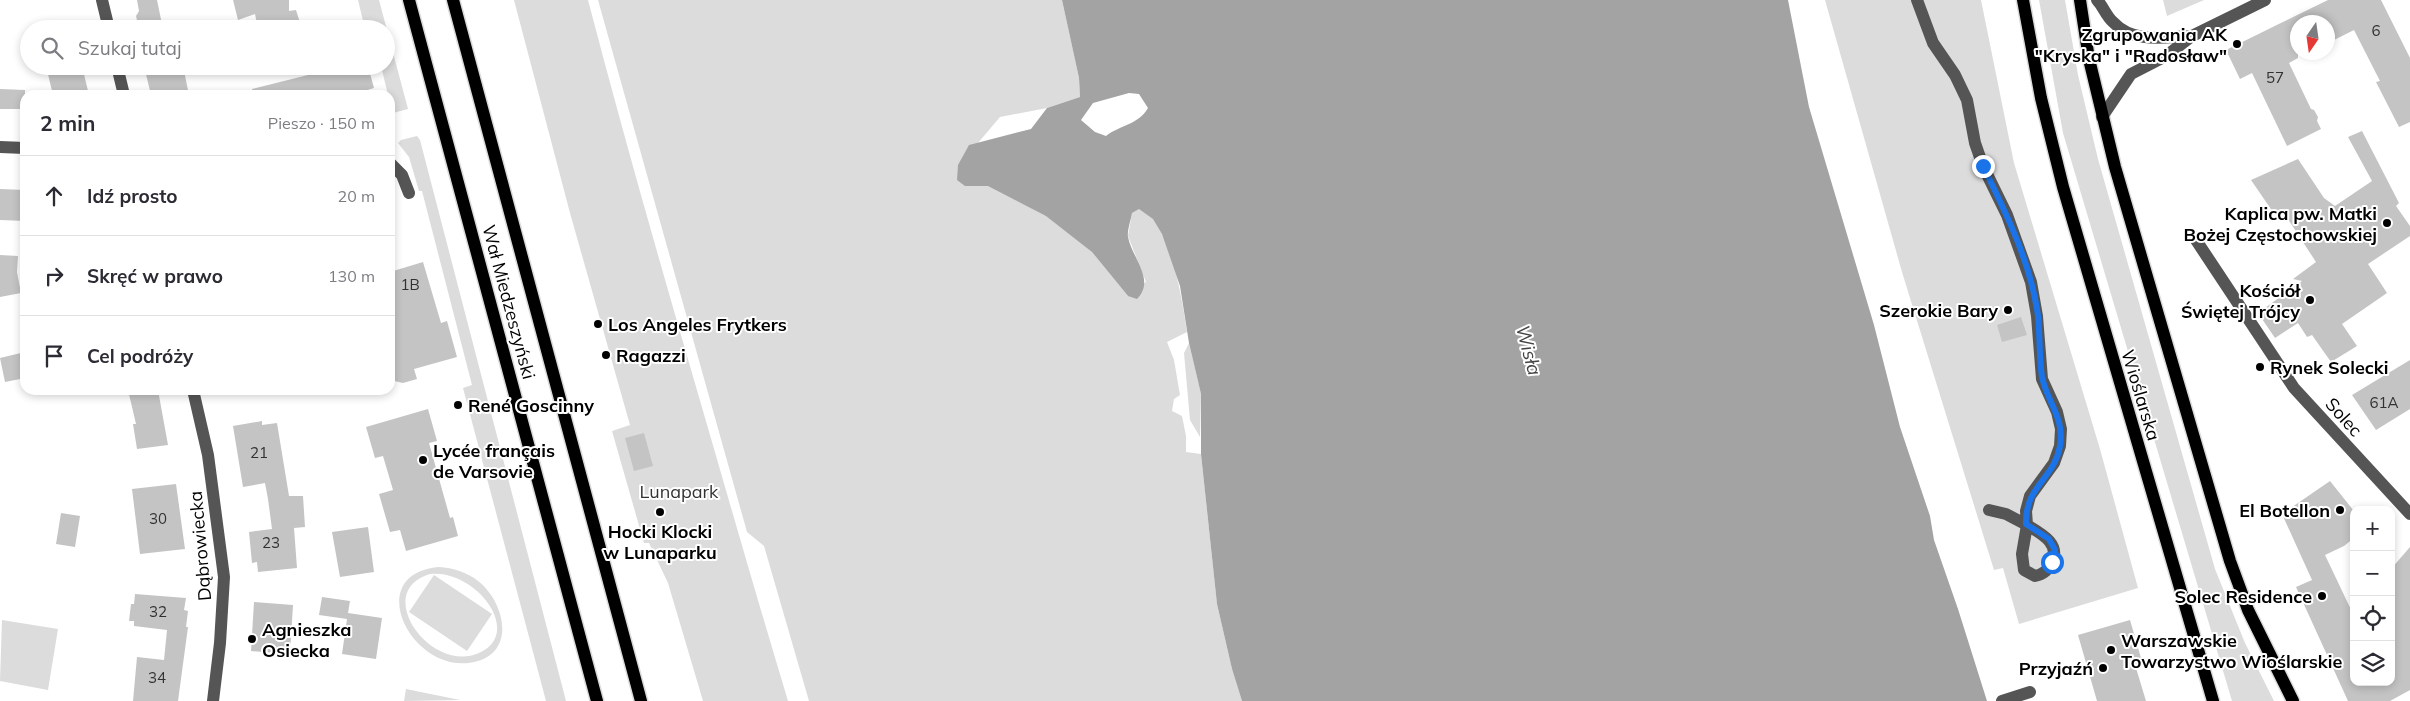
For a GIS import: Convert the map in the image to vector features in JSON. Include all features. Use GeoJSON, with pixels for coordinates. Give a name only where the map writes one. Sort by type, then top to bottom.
{"type":"FeatureCollection","features":[{"type":"Feature","properties":{"kind":"main road","name":"Wał Miedzeszyński"},"geometry":{"type":"LineString","coordinates":[[409,0],[597,701]]}},
{"type":"Feature","properties":{"kind":"main road","name":"Wał Miedzeszyński"},"geometry":{"type":"LineString","coordinates":[[453,0],[640,701]]}},
{"type":"Feature","properties":{"kind":"main road","name":"Wioślarska"},"geometry":{"type":"LineString","coordinates":[[2023,0],[2041,98],[2078,242],[2214,701]]}},
{"type":"Feature","properties":{"kind":"main road"},"geometry":{"type":"LineString","coordinates":[[2080,0],[2089,60],[2102,117],[2230,561],[2248,610],[2293,701]]}},
{"type":"Feature","properties":{"kind":"street"},"geometry":{"type":"LineString","coordinates":[[102,0],[106,20]]}},
{"type":"Feature","properties":{"kind":"street"},"geometry":{"type":"LineString","coordinates":[[1917,0],[1933,43],[1955,75],[1967,100],[1975,143],[1983,166],[2007,215],[2031,282],[2038,316],[2042,379],[2057,412],[2060,429],[2060,446],[2054,463],[2030,496],[2026,511],[2026,524],[2006,514],[1989,510]]}},
{"type":"Feature","properties":{"kind":"street"},"geometry":{"type":"LineString","coordinates":[[2097,0],[2114,24],[2124,32],[2136,37],[2192,36]]}},
{"type":"Feature","properties":{"kind":"street"},"geometry":{"type":"LineString","coordinates":[[2102,117],[2130,74],[2166,56],[2192,36],[2265,0]]}},
{"type":"Feature","properties":{"kind":"street"},"geometry":{"type":"LineString","coordinates":[[119,75],[123,90]]}},
{"type":"Feature","properties":{"kind":"street"},"geometry":{"type":"LineString","coordinates":[[0,147],[20,148]]}},
{"type":"Feature","properties":{"kind":"street"},"geometry":{"type":"LineString","coordinates":[[395,168],[402,175],[409,194]]}},
{"type":"Feature","properties":{"kind":"street","name":"Solec"},"geometry":{"type":"LineString","coordinates":[[2194,237],[2294,388],[2410,514]]}},
{"type":"Feature","properties":{"kind":"street","name":"Dąbrowiecka"},"geometry":{"type":"LineString","coordinates":[[194,395],[208,456],[224,577],[219,653],[213,701]]}},
{"type":"Feature","properties":{"kind":"street"},"geometry":{"type":"LineString","coordinates":[[2002,701],[2030,692]]}},
{"type":"Feature","properties":{"kind":"green space"},"geometry":{"type":"Polygon","coordinates":[[[358,0],[379,0],[384,20],[363,20],[358,0]]]}},
{"type":"Feature","properties":{"kind":"green space","name":"Lunapark"},"geometry":{"type":"Polygon","coordinates":[[[514,0],[588,0],[658,257],[788,701],[703,701],[668,583],[649,543],[644,543],[612,431],[630,425],[570,213],[514,0]]]}},
{"type":"Feature","properties":{"kind":"green space"},"geometry":{"type":"Polygon","coordinates":[[[598,0],[1062,0],[1079,78],[1080,97],[1047,108],[1000,117],[978,143],[1051,208],[1092,252],[1128,296],[1146,282],[1128,236],[1132,213],[1139,208],[1153,218],[1161,231],[1176,274],[1187,332],[1167,342],[1174,360],[1180,395],[1174,399],[1172,411],[1182,416],[1186,436],[1186,452],[1201,454],[1217,604],[1232,669],[1242,701],[809,701],[764,546],[747,532],[598,0]]]}},
{"type":"Feature","properties":{"kind":"green space"},"geometry":{"type":"Polygon","coordinates":[[[1825,0],[1981,0],[2014,163],[2100,449],[2138,588],[2019,624],[2003,568],[1994,570],[1902,272],[1825,0]]]}},
{"type":"Feature","properties":{"kind":"green space"},"geometry":{"type":"Polygon","coordinates":[[[2039,0],[2065,0],[2078,75],[2098,159],[2215,569],[2245,643],[2274,701],[2232,701],[2063,133],[2039,0]]]}},
{"type":"Feature","properties":{"kind":"green space"},"geometry":{"type":"Polygon","coordinates":[[[2163,0],[2204,0],[2167,16],[2163,0]]]}},
{"type":"Feature","properties":{"kind":"green space"},"geometry":{"type":"Polygon","coordinates":[[[395,60],[408,109],[395,112],[395,90],[387,90],[383,75],[395,75],[395,60]]]}},
{"type":"Feature","properties":{"kind":"green space"},"geometry":{"type":"Polygon","coordinates":[[[417,136],[420,140],[566,701],[546,701],[463,388],[472,385],[422,191],[419,191],[409,157],[398,143],[401,140],[417,136]]]}},
{"type":"Feature","properties":{"kind":"green space"},"geometry":{"type":"Polygon","coordinates":[[[1189,343],[1201,394],[1200,437],[1190,420],[1184,353],[1189,343]]]}},
{"type":"Feature","properties":{"kind":"green space"},"geometry":{"type":"Polygon","coordinates":[[[439,567],[449,568],[469,575],[487,589],[499,611],[502,624],[502,635],[498,646],[490,655],[478,661],[455,663],[434,655],[416,641],[404,624],[399,605],[402,587],[415,574],[439,567]],[[430,574],[413,584],[406,597],[407,613],[415,629],[428,643],[444,653],[463,657],[481,652],[493,642],[497,630],[495,617],[488,603],[477,591],[463,581],[447,575],[430,574]]]}},
{"type":"Feature","properties":{"kind":"green space"},"geometry":{"type":"Polygon","coordinates":[[[434,575],[492,614],[467,651],[409,612],[434,575]]]}},
{"type":"Feature","properties":{"kind":"green space"},"geometry":{"type":"Polygon","coordinates":[[[2,620],[58,629],[48,690],[0,681],[2,620]]]}},
{"type":"Feature","properties":{"kind":"green space"},"geometry":{"type":"Polygon","coordinates":[[[406,689],[460,700],[404,701],[406,689]]]}},
{"type":"Feature","properties":{"kind":"water","name":"Wisła"},"geometry":{"type":"Polygon","coordinates":[[[1062,0],[1788,0],[1809,107],[1874,325],[1900,427],[1930,516],[1934,540],[1987,701],[1242,701],[1232,669],[1217,604],[1201,454],[1201,394],[1189,343],[1180,286],[1162,234],[1153,219],[1139,209],[1132,213],[1128,237],[1144,277],[1142,292],[1137,299],[1128,296],[1092,252],[1046,216],[988,186],[965,186],[957,180],[958,165],[969,145],[1031,129],[1047,108],[1080,97],[1079,78],[1062,0]],[[1129,93],[1093,103],[1081,120],[1095,132],[1106,136],[1144,114],[1148,108],[1139,94],[1129,93]]]}},
{"type":"Feature","properties":{"kind":"building"},"geometry":{"type":"Polygon","coordinates":[[[137,0],[157,0],[161,20],[137,20],[136,16],[139,11],[137,0]]]}},
{"type":"Feature","properties":{"kind":"building"},"geometry":{"type":"Polygon","coordinates":[[[233,0],[289,0],[289,11],[296,10],[299,20],[256,20],[255,14],[238,20],[233,0]]]}},
{"type":"Feature","properties":{"kind":"building"},"geometry":{"type":"Polygon","coordinates":[[[2328,0],[2381,0],[2410,58],[2410,122],[2399,127],[2376,82],[2380,81],[2354,30],[2335,40],[2335,15],[2297,15],[2328,0]]]}},
{"type":"Feature","properties":{"kind":"building"},"geometry":{"type":"Polygon","coordinates":[[[2290,19],[2290,60],[2294,60],[2289,63],[2311,109],[2314,110],[2318,117],[2317,121],[2321,129],[2287,146],[2252,73],[2240,79],[2226,50],[2290,19]]]}},
{"type":"Feature","properties":{"kind":"building"},"geometry":{"type":"Polygon","coordinates":[[[48,75],[84,75],[88,90],[52,90],[48,75]]]}},
{"type":"Feature","properties":{"kind":"building"},"geometry":{"type":"Polygon","coordinates":[[[146,75],[185,75],[188,90],[150,90],[146,75]]]}},
{"type":"Feature","properties":{"kind":"building"},"geometry":{"type":"Polygon","coordinates":[[[308,75],[370,75],[374,88],[368,90],[252,89],[308,75]]]}},
{"type":"Feature","properties":{"kind":"building"},"geometry":{"type":"Polygon","coordinates":[[[0,89],[25,90],[20,90],[20,109],[0,109],[0,89]]]}},
{"type":"Feature","properties":{"kind":"building"},"geometry":{"type":"Polygon","coordinates":[[[2362,131],[2399,203],[2396,206],[2410,226],[2410,236],[2368,264],[2387,293],[2342,324],[2357,346],[2331,362],[2312,335],[2307,337],[2298,323],[2275,338],[2258,313],[2302,281],[2293,279],[2316,262],[2282,210],[2275,215],[2251,180],[2298,159],[2324,198],[2335,206],[2372,181],[2348,137],[2362,131]]]}},
{"type":"Feature","properties":{"kind":"building"},"geometry":{"type":"Polygon","coordinates":[[[0,189],[20,190],[20,221],[0,220],[0,189]]]}},
{"type":"Feature","properties":{"kind":"building"},"geometry":{"type":"Polygon","coordinates":[[[0,255],[18,256],[17,272],[20,293],[0,297],[0,255]]]}},
{"type":"Feature","properties":{"kind":"building"},"geometry":{"type":"Polygon","coordinates":[[[423,262],[441,323],[447,321],[457,357],[414,369],[417,379],[403,383],[395,381],[395,270],[423,262]]]}},
{"type":"Feature","properties":{"kind":"building"},"geometry":{"type":"Polygon","coordinates":[[[2021,317],[2027,335],[2002,342],[1997,325],[2021,317]]]}},
{"type":"Feature","properties":{"kind":"building"},"geometry":{"type":"Polygon","coordinates":[[[20,353],[20,379],[5,382],[0,358],[20,353]]]}},
{"type":"Feature","properties":{"kind":"building"},"geometry":{"type":"Polygon","coordinates":[[[2410,360],[2410,409],[2376,430],[2352,395],[2410,360]]]}},
{"type":"Feature","properties":{"kind":"building"},"geometry":{"type":"Polygon","coordinates":[[[129,395],[159,395],[168,445],[137,449],[133,424],[136,424],[129,395]]]}},
{"type":"Feature","properties":{"kind":"building"},"geometry":{"type":"Polygon","coordinates":[[[428,409],[437,441],[429,443],[450,518],[453,517],[458,536],[406,551],[400,530],[390,532],[379,494],[393,490],[383,456],[375,458],[366,427],[428,409]]]}},
{"type":"Feature","properties":{"kind":"building"},"geometry":{"type":"Polygon","coordinates":[[[262,421],[262,425],[277,423],[289,496],[303,496],[305,527],[294,528],[297,568],[258,572],[257,562],[252,563],[249,532],[272,529],[268,499],[265,483],[243,487],[233,426],[262,421]]]}},
{"type":"Feature","properties":{"kind":"building"},"geometry":{"type":"Polygon","coordinates":[[[644,433],[653,466],[634,471],[625,438],[644,433]]]}},
{"type":"Feature","properties":{"kind":"building","name":"Solec Residence"},"geometry":{"type":"Polygon","coordinates":[[[2330,481],[2350,506],[2350,541],[2325,555],[2350,608],[2350,686],[2395,686],[2395,564],[2410,547],[2410,690],[2390,701],[2348,701],[2296,587],[2312,580],[2282,514],[2330,481]]]}},
{"type":"Feature","properties":{"kind":"building"},"geometry":{"type":"Polygon","coordinates":[[[176,484],[185,549],[140,554],[132,489],[176,484]]]}},
{"type":"Feature","properties":{"kind":"building"},"geometry":{"type":"Polygon","coordinates":[[[61,513],[80,516],[75,547],[56,544],[61,513]]]}},
{"type":"Feature","properties":{"kind":"building"},"geometry":{"type":"Polygon","coordinates":[[[368,527],[374,572],[340,577],[332,532],[368,527]]]}},
{"type":"Feature","properties":{"kind":"building"},"geometry":{"type":"Polygon","coordinates":[[[135,594],[186,598],[184,610],[188,611],[186,627],[188,627],[178,701],[133,701],[137,657],[164,660],[167,630],[134,626],[134,621],[129,621],[131,604],[134,604],[135,594]]]}},
{"type":"Feature","properties":{"kind":"building"},"geometry":{"type":"Polygon","coordinates":[[[322,597],[350,601],[348,613],[382,618],[376,659],[342,654],[347,619],[319,615],[322,597]]]}},
{"type":"Feature","properties":{"kind":"building"},"geometry":{"type":"Polygon","coordinates":[[[254,602],[293,605],[290,654],[251,651],[254,602]]]}},
{"type":"Feature","properties":{"kind":"building","name":"Warszawskie Towarzystwo Wioślarskie"},"geometry":{"type":"Polygon","coordinates":[[[2130,620],[2143,665],[2136,668],[2146,701],[2097,701],[2078,635],[2130,620]]]}},
{"type":"Feature","properties":{"kind":"place","name":"Zgrupowania AK \"Kryska\" i \"Radosław\""},"geometry":{"type":"Point","coordinates":[2237,44]}},
{"type":"Feature","properties":{"kind":"place","name":"Kaplica pw. Matki Bożej Częstochowskiej"},"geometry":{"type":"Point","coordinates":[2387,223]}},
{"type":"Feature","properties":{"kind":"place","name":"Kościół Świętej Trójcy"},"geometry":{"type":"Point","coordinates":[2310,300]}},
{"type":"Feature","properties":{"kind":"place","name":"Szerokie Bary"},"geometry":{"type":"Point","coordinates":[2008,310]}},
{"type":"Feature","properties":{"kind":"place","name":"Los Angeles Frytkers"},"geometry":{"type":"Point","coordinates":[598,324]}},
{"type":"Feature","properties":{"kind":"place","name":"Ragazzi"},"geometry":{"type":"Point","coordinates":[606,355]}},
{"type":"Feature","properties":{"kind":"place","name":"Rynek Solecki"},"geometry":{"type":"Point","coordinates":[2260,367]}},
{"type":"Feature","properties":{"kind":"place","name":"René Goscinny"},"geometry":{"type":"Point","coordinates":[458,405]}},
{"type":"Feature","properties":{"kind":"place","name":"Lycée français de Varsovie"},"geometry":{"type":"Point","coordinates":[423,460]}},
{"type":"Feature","properties":{"kind":"place","name":"El Botellon"},"geometry":{"type":"Point","coordinates":[2340,510]}},
{"type":"Feature","properties":{"kind":"place","name":"Hocki Klocki w Lunaparku"},"geometry":{"type":"Point","coordinates":[660,512]}},
{"type":"Feature","properties":{"kind":"place","name":"Solec Residence"},"geometry":{"type":"Point","coordinates":[2322,596]}},
{"type":"Feature","properties":{"kind":"place","name":"Agnieszka Osiecka"},"geometry":{"type":"Point","coordinates":[252,639]}},
{"type":"Feature","properties":{"kind":"place","name":"Warszawskie Towarzystwo Wioślarskie"},"geometry":{"type":"Point","coordinates":[2111,650]}},
{"type":"Feature","properties":{"kind":"place","name":"Przyjaźń"},"geometry":{"type":"Point","coordinates":[2103,668]}},
{"type":"Feature","properties":{"kind":"route"},"geometry":{"type":"LineString","coordinates":[[1983,166],[2007,215],[2031,282],[2038,316],[2042,379],[2057,412],[2060,429],[2060,446],[2054,463],[2030,496],[2026,511],[2026,524],[2049,539],[2055,550],[2052,562]]}}]}
